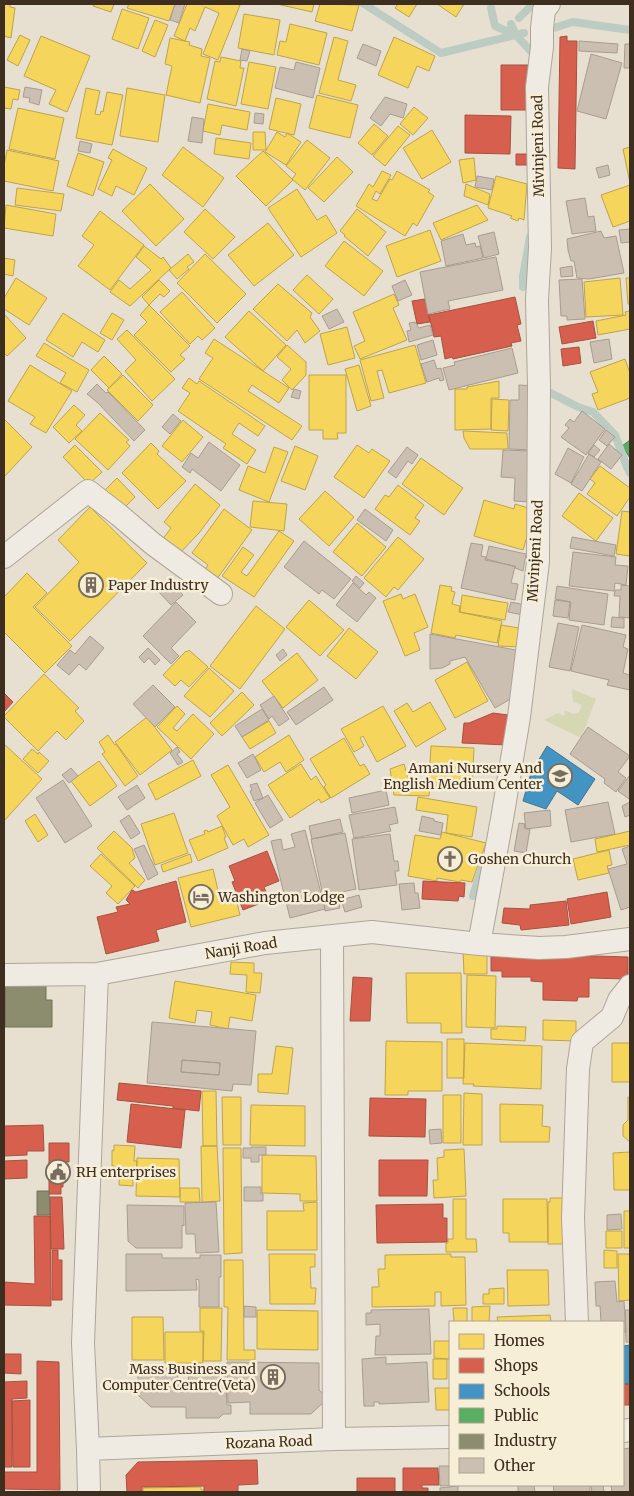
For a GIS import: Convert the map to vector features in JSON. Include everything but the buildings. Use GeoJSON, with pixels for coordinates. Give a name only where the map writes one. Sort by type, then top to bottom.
{"type":"FeatureCollection","features":[{"type":"Feature","properties":{"kind":"street","name":"Mivinjeni Road"},"geometry":{"type":"LineString","coordinates":[[479,944],[519,716],[538,562],[539,386],[537,300],[540,248],[537,87],[544,10],[549,4]]}},
{"type":"Feature","properties":{"kind":"street"},"geometry":{"type":"LineString","coordinates":[[4,557],[88,492],[153,544],[221,594]]}},
{"type":"Feature","properties":{"kind":"street","name":"Nanji Road"},"geometry":{"type":"LineString","coordinates":[[4,975],[97,974],[264,943],[372,932],[479,944]]}},
{"type":"Feature","properties":{"kind":"street"},"geometry":{"type":"LineString","coordinates":[[332,936],[334,1439]]}},
{"type":"Feature","properties":{"kind":"street"},"geometry":{"type":"LineString","coordinates":[[479,944],[566,947],[630,939],[630,945]]}},
{"type":"Feature","properties":{"kind":"street"},"geometry":{"type":"LineString","coordinates":[[88,1492],[83,1343],[97,974]]}},
{"type":"Feature","properties":{"kind":"street"},"geometry":{"type":"LineString","coordinates":[[577,1321],[573,1218],[578,1069],[582,1042],[612,1017],[619,1000],[630,986]]}},
{"type":"Feature","properties":{"kind":"street","name":"Rozana Road"},"geometry":{"type":"LineString","coordinates":[[88,1449],[334,1439],[449,1437]]}},
{"type":"Feature","properties":{"kind":"green space"},"geometry":{"type":"Polygon","coordinates":[[[572,689],[596,699],[581,738],[544,720],[558,713],[564,716],[565,710],[574,714],[579,712],[582,705],[573,702],[572,689]]]}},
{"type":"Feature","properties":{"kind":"waterway"},"geometry":{"type":"LineString","coordinates":[[364,4],[441,53],[524,33]]}},
{"type":"Feature","properties":{"kind":"waterway"},"geometry":{"type":"LineString","coordinates":[[519,18],[533,4]]}},
{"type":"Feature","properties":{"kind":"waterway"},"geometry":{"type":"LineString","coordinates":[[491,8],[495,26],[516,35]]}},
{"type":"Feature","properties":{"kind":"waterway"},"geometry":{"type":"LineString","coordinates":[[544,31],[573,22],[630,30]]}},
{"type":"Feature","properties":{"kind":"waterway"},"geometry":{"type":"LineString","coordinates":[[511,24],[516,35],[537,58]]}},
{"type":"Feature","properties":{"kind":"waterway"},"geometry":{"type":"LineString","coordinates":[[523,287],[523,276],[530,237]]}},
{"type":"Feature","properties":{"kind":"waterway"},"geometry":{"type":"LineString","coordinates":[[543,389],[578,407],[593,412],[615,435],[630,473]]}},
{"type":"Feature","properties":{"kind":"waterway"},"geometry":{"type":"LineString","coordinates":[[473,896],[484,860]]}},
{"type":"Feature","properties":{"kind":"place","name":"Paper Industry"},"geometry":{"type":"Point","coordinates":[91,585]}},
{"type":"Feature","properties":{"kind":"place","name":"Amani Nursery And English Medium Center"},"geometry":{"type":"Point","coordinates":[560,776]}},
{"type":"Feature","properties":{"kind":"place","name":"Goshen Church"},"geometry":{"type":"Point","coordinates":[450,859]}},
{"type":"Feature","properties":{"kind":"place","name":"Washington Lodge"},"geometry":{"type":"Point","coordinates":[201,897]}},
{"type":"Feature","properties":{"kind":"place","name":"RH enterprises"},"geometry":{"type":"Point","coordinates":[58,1172]}},
{"type":"Feature","properties":{"kind":"place","name":"Mass Business and Computer Centre(Veta)"},"geometry":{"type":"Point","coordinates":[273,1377]}}]}
